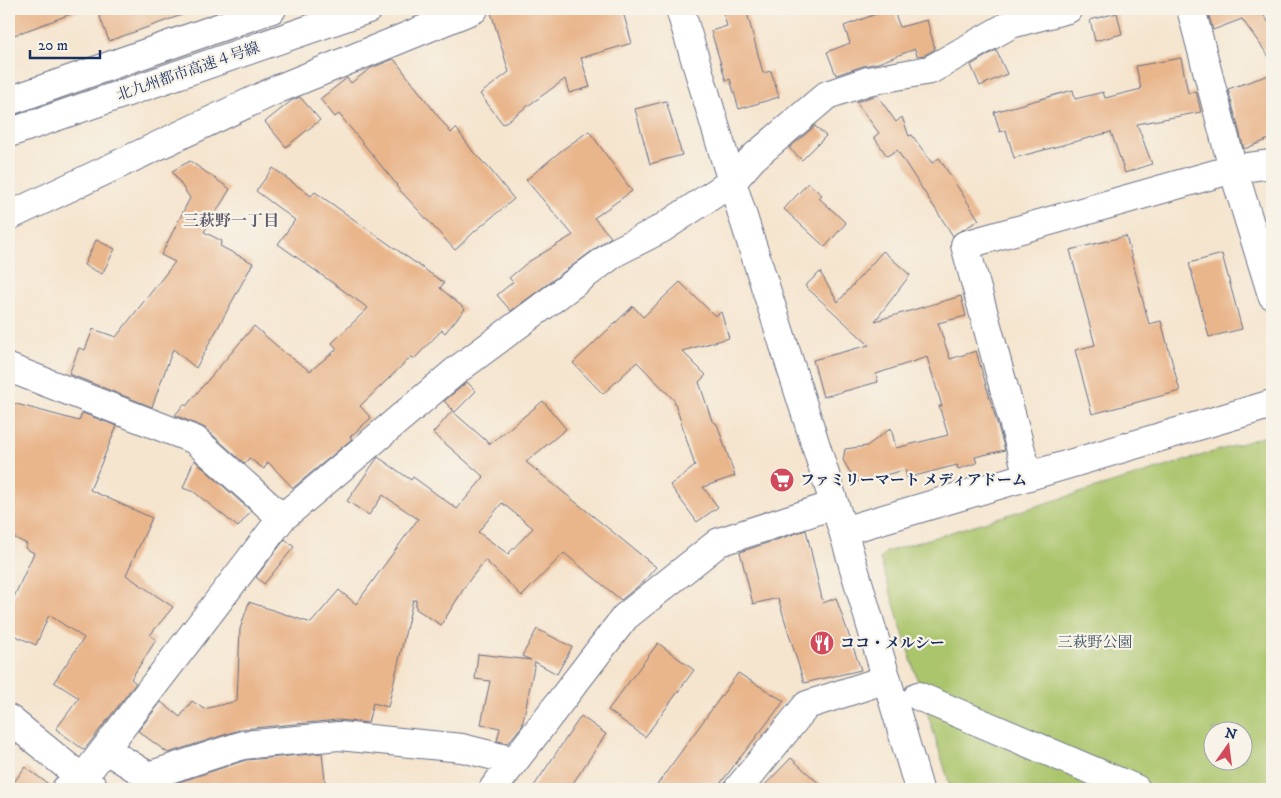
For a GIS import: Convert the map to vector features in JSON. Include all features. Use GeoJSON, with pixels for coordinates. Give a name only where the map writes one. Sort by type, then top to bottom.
{"type":"FeatureCollection","features":[{"type":"Feature","properties":{"kind":"main road","name":"北九州都市高速４号線"},"geometry":{"type":"LineString","coordinates":[[9,101],[272,9]]}},
{"type":"Feature","properties":{"kind":"main road","name":"北九州都市高速４号線"},"geometry":{"type":"LineString","coordinates":[[9,133],[368,9]]}},
{"type":"Feature","properties":{"kind":"main road"},"geometry":{"type":"LineString","coordinates":[[9,216],[278,89],[474,9]]}},
{"type":"Feature","properties":{"kind":"main road"},"geometry":{"type":"LineString","coordinates":[[680,9],[732,182],[843,531],[919,789]]}},
{"type":"Feature","properties":{"kind":"main road"},"geometry":{"type":"LineString","coordinates":[[9,719],[81,786],[105,749],[282,518],[457,370],[616,252],[661,229],[732,182],[753,158],[828,95],[868,81],[930,70],[1011,24],[1068,9]]}},
{"type":"Feature","properties":{"kind":"main road"},"geometry":{"type":"LineString","coordinates":[[1191,9],[1233,170],[1272,295]]}},
{"type":"Feature","properties":{"kind":"main road"},"geometry":{"type":"LineString","coordinates":[[1028,476],[966,245],[1233,170],[1272,164]]}},
{"type":"Feature","properties":{"kind":"main road"},"geometry":{"type":"LineString","coordinates":[[9,368],[195,440],[282,518]]}},
{"type":"Feature","properties":{"kind":"main road"},"geometry":{"type":"LineString","coordinates":[[843,531],[1272,404]]}},
{"type":"Feature","properties":{"kind":"main road"},"geometry":{"type":"LineString","coordinates":[[494,789],[625,617],[719,542],[834,505]]}},
{"type":"Feature","properties":{"kind":"main road"},"geometry":{"type":"LineString","coordinates":[[738,789],[807,705],[887,679]]}},
{"type":"Feature","properties":{"kind":"main road"},"geometry":{"type":"LineString","coordinates":[[918,696],[1136,789]]}},
{"type":"Feature","properties":{"kind":"main road"},"geometry":{"type":"LineString","coordinates":[[105,749],[148,776],[243,745],[339,736],[462,748],[514,762]]}},
{"type":"Feature","properties":{"kind":"green space","name":"三萩野公園"},"geometry":{"type":"Polygon","coordinates":[[[1272,434],[1272,789],[951,789],[880,559],[886,552],[1272,434]]]}},
{"type":"Feature","properties":{"kind":"building"},"geometry":{"type":"Polygon","coordinates":[[[9,9],[79,9],[79,11],[9,37],[9,9]]]}},
{"type":"Feature","properties":{"kind":"building"},"geometry":{"type":"Polygon","coordinates":[[[97,9],[193,9],[193,11],[109,41],[97,9]]]}},
{"type":"Feature","properties":{"kind":"building"},"geometry":{"type":"Polygon","coordinates":[[[490,9],[622,9],[632,43],[581,58],[590,87],[569,93],[565,79],[503,124],[480,94],[509,72],[490,9]]]}},
{"type":"Feature","properties":{"kind":"building"},"geometry":{"type":"Polygon","coordinates":[[[722,9],[746,9],[763,73],[771,71],[779,97],[739,109],[730,79],[726,81],[711,31],[727,26],[722,9]]]}},
{"type":"Feature","properties":{"kind":"building"},"geometry":{"type":"Polygon","coordinates":[[[893,9],[900,27],[927,20],[935,49],[925,55],[917,56],[915,49],[878,63],[836,75],[827,52],[850,43],[844,26],[893,9]]]}},
{"type":"Feature","properties":{"kind":"building"},"geometry":{"type":"Polygon","coordinates":[[[1207,9],[1263,9],[1261,12],[1272,27],[1272,61],[1242,19],[1213,30],[1207,9]]]}},
{"type":"Feature","properties":{"kind":"building"},"geometry":{"type":"Polygon","coordinates":[[[1117,13],[1122,34],[1095,41],[1090,20],[1117,13]]]}},
{"type":"Feature","properties":{"kind":"building"},"geometry":{"type":"Polygon","coordinates":[[[996,50],[1007,74],[980,86],[971,65],[996,50]]]}},
{"type":"Feature","properties":{"kind":"building"},"geometry":{"type":"Polygon","coordinates":[[[1181,58],[1188,93],[1196,91],[1201,112],[1137,124],[1152,164],[1125,173],[1111,132],[1014,158],[1006,130],[1000,132],[994,112],[1073,90],[1075,99],[1103,92],[1105,98],[1141,89],[1136,66],[1181,58]]]}},
{"type":"Feature","properties":{"kind":"building"},"geometry":{"type":"Polygon","coordinates":[[[394,59],[451,133],[456,128],[474,153],[514,199],[455,250],[396,186],[339,114],[335,117],[320,99],[347,78],[351,83],[371,68],[394,59]]]}},
{"type":"Feature","properties":{"kind":"building"},"geometry":{"type":"Polygon","coordinates":[[[1272,74],[1272,138],[1244,149],[1228,89],[1272,74]]]}},
{"type":"Feature","properties":{"kind":"building"},"geometry":{"type":"Polygon","coordinates":[[[877,95],[896,122],[902,117],[909,136],[912,135],[932,163],[939,158],[979,220],[953,236],[897,150],[887,156],[874,137],[879,133],[856,102],[877,95]]]}},
{"type":"Feature","properties":{"kind":"building"},"geometry":{"type":"Polygon","coordinates":[[[300,97],[320,120],[286,147],[265,122],[291,101],[300,97]]]}},
{"type":"Feature","properties":{"kind":"building"},"geometry":{"type":"Polygon","coordinates":[[[666,101],[682,155],[650,164],[635,109],[666,101]]]}},
{"type":"Feature","properties":{"kind":"building"},"geometry":{"type":"Polygon","coordinates":[[[815,126],[826,136],[802,160],[789,148],[815,126]]]}},
{"type":"Feature","properties":{"kind":"building"},"geometry":{"type":"Polygon","coordinates":[[[589,131],[632,191],[594,218],[611,237],[511,311],[497,295],[513,282],[509,278],[528,262],[573,235],[526,180],[562,150],[589,131]]]}},
{"type":"Feature","properties":{"kind":"building"},"geometry":{"type":"Polygon","coordinates":[[[190,161],[230,189],[204,232],[222,241],[220,246],[253,263],[196,368],[173,349],[152,407],[69,374],[79,348],[85,350],[93,329],[116,337],[175,262],[161,255],[190,198],[172,171],[190,161]]]}},
{"type":"Feature","properties":{"kind":"building"},"geometry":{"type":"Polygon","coordinates":[[[273,168],[311,196],[315,192],[444,283],[440,288],[465,309],[445,333],[442,330],[414,359],[412,356],[360,406],[371,418],[350,437],[352,439],[293,488],[268,462],[264,469],[249,458],[245,464],[205,428],[175,415],[184,404],[186,406],[254,326],[285,353],[310,371],[337,349],[332,343],[368,308],[278,244],[295,220],[256,191],[273,168]]]}},
{"type":"Feature","properties":{"kind":"building"},"geometry":{"type":"Polygon","coordinates":[[[808,183],[822,195],[819,198],[846,223],[825,247],[784,209],[808,183]]]}},
{"type":"Feature","properties":{"kind":"building"},"geometry":{"type":"Polygon","coordinates":[[[1126,236],[1149,324],[1161,321],[1180,391],[1092,414],[1075,350],[1095,345],[1070,250],[1126,236]]]}},
{"type":"Feature","properties":{"kind":"building"},"geometry":{"type":"Polygon","coordinates":[[[96,240],[115,249],[102,274],[84,265],[96,240]]]}},
{"type":"Feature","properties":{"kind":"building"},"geometry":{"type":"Polygon","coordinates":[[[883,251],[910,275],[875,321],[961,296],[966,316],[938,323],[950,359],[976,351],[1005,450],[975,457],[977,463],[958,469],[957,465],[907,478],[905,470],[856,482],[843,460],[845,449],[867,446],[891,428],[896,448],[948,435],[939,406],[942,406],[927,357],[876,374],[878,382],[823,397],[813,360],[869,345],[805,286],[820,272],[838,302],[883,251]]]}},
{"type":"Feature","properties":{"kind":"building"},"geometry":{"type":"Polygon","coordinates":[[[1222,254],[1242,329],[1209,337],[1189,263],[1222,254]]]}},
{"type":"Feature","properties":{"kind":"building"},"geometry":{"type":"Polygon","coordinates":[[[680,282],[715,316],[721,312],[729,338],[682,351],[706,375],[699,382],[712,421],[717,424],[735,476],[703,487],[718,507],[697,522],[670,485],[695,466],[674,400],[637,362],[603,394],[573,363],[633,306],[643,317],[680,282]]]}},
{"type":"Feature","properties":{"kind":"building"},"geometry":{"type":"Polygon","coordinates":[[[467,382],[476,391],[455,412],[444,401],[467,382]]]}},
{"type":"Feature","properties":{"kind":"building"},"geometry":{"type":"Polygon","coordinates":[[[543,401],[566,429],[526,462],[656,567],[642,583],[621,600],[564,553],[522,596],[485,560],[468,582],[441,625],[416,609],[416,600],[413,600],[388,707],[373,703],[368,723],[338,720],[242,729],[168,753],[138,731],[161,702],[180,717],[192,701],[204,709],[237,701],[240,629],[249,602],[311,623],[339,590],[356,604],[418,519],[383,495],[369,515],[347,501],[378,457],[411,480],[413,477],[457,509],[484,477],[433,433],[452,411],[490,444],[543,401]],[[502,503],[478,532],[508,554],[533,528],[502,503]]]}},
{"type":"Feature","properties":{"kind":"building"},"geometry":{"type":"Polygon","coordinates":[[[9,402],[79,421],[82,413],[117,426],[90,490],[152,518],[126,575],[173,607],[150,635],[156,640],[131,679],[136,683],[84,750],[56,729],[79,698],[54,682],[84,638],[49,615],[36,645],[9,633],[9,608],[34,553],[25,548],[27,544],[9,535],[12,516],[9,514],[9,402]]]}},
{"type":"Feature","properties":{"kind":"building"},"geometry":{"type":"Polygon","coordinates":[[[194,460],[251,511],[238,527],[194,492],[183,488],[194,460]]]}},
{"type":"Feature","properties":{"kind":"building"},"geometry":{"type":"Polygon","coordinates":[[[806,530],[823,603],[836,598],[861,670],[804,683],[778,598],[753,604],[740,552],[806,530]]]}},
{"type":"Feature","properties":{"kind":"building"},"geometry":{"type":"Polygon","coordinates":[[[285,539],[294,547],[264,584],[256,577],[285,539]]]}},
{"type":"Feature","properties":{"kind":"building"},"geometry":{"type":"Polygon","coordinates":[[[537,629],[572,647],[557,674],[535,662],[522,726],[508,743],[497,741],[500,728],[481,724],[490,681],[475,679],[478,654],[531,660],[522,656],[537,629]]]}},
{"type":"Feature","properties":{"kind":"building"},"geometry":{"type":"Polygon","coordinates":[[[658,643],[694,670],[645,737],[608,710],[658,643]]]}},
{"type":"Feature","properties":{"kind":"building"},"geometry":{"type":"Polygon","coordinates":[[[738,673],[784,701],[716,789],[654,789],[738,673]]]}},
{"type":"Feature","properties":{"kind":"building"},"geometry":{"type":"Polygon","coordinates":[[[581,716],[606,734],[569,789],[532,789],[581,716]]]}},
{"type":"Feature","properties":{"kind":"building"},"geometry":{"type":"Polygon","coordinates":[[[322,753],[326,789],[166,789],[164,787],[246,760],[322,753]]]}},
{"type":"Feature","properties":{"kind":"building"},"geometry":{"type":"Polygon","coordinates":[[[791,758],[825,789],[761,789],[791,758]]]}},
{"type":"Feature","properties":{"kind":"building"},"geometry":{"type":"Polygon","coordinates":[[[25,767],[51,786],[50,789],[9,789],[25,767]]]}},
{"type":"Feature","properties":{"kind":"place","name":"ファミリーマート メディアドーム"},"geometry":{"type":"Point","coordinates":[782,480]}},
{"type":"Feature","properties":{"kind":"place","name":"ココ・メルシー"},"geometry":{"type":"Point","coordinates":[822,643]}},
{"type":"Feature","properties":{"kind":"district","name":"三萩野一丁目"},"geometry":{"type":"Point","coordinates":[231,220]}}]}
